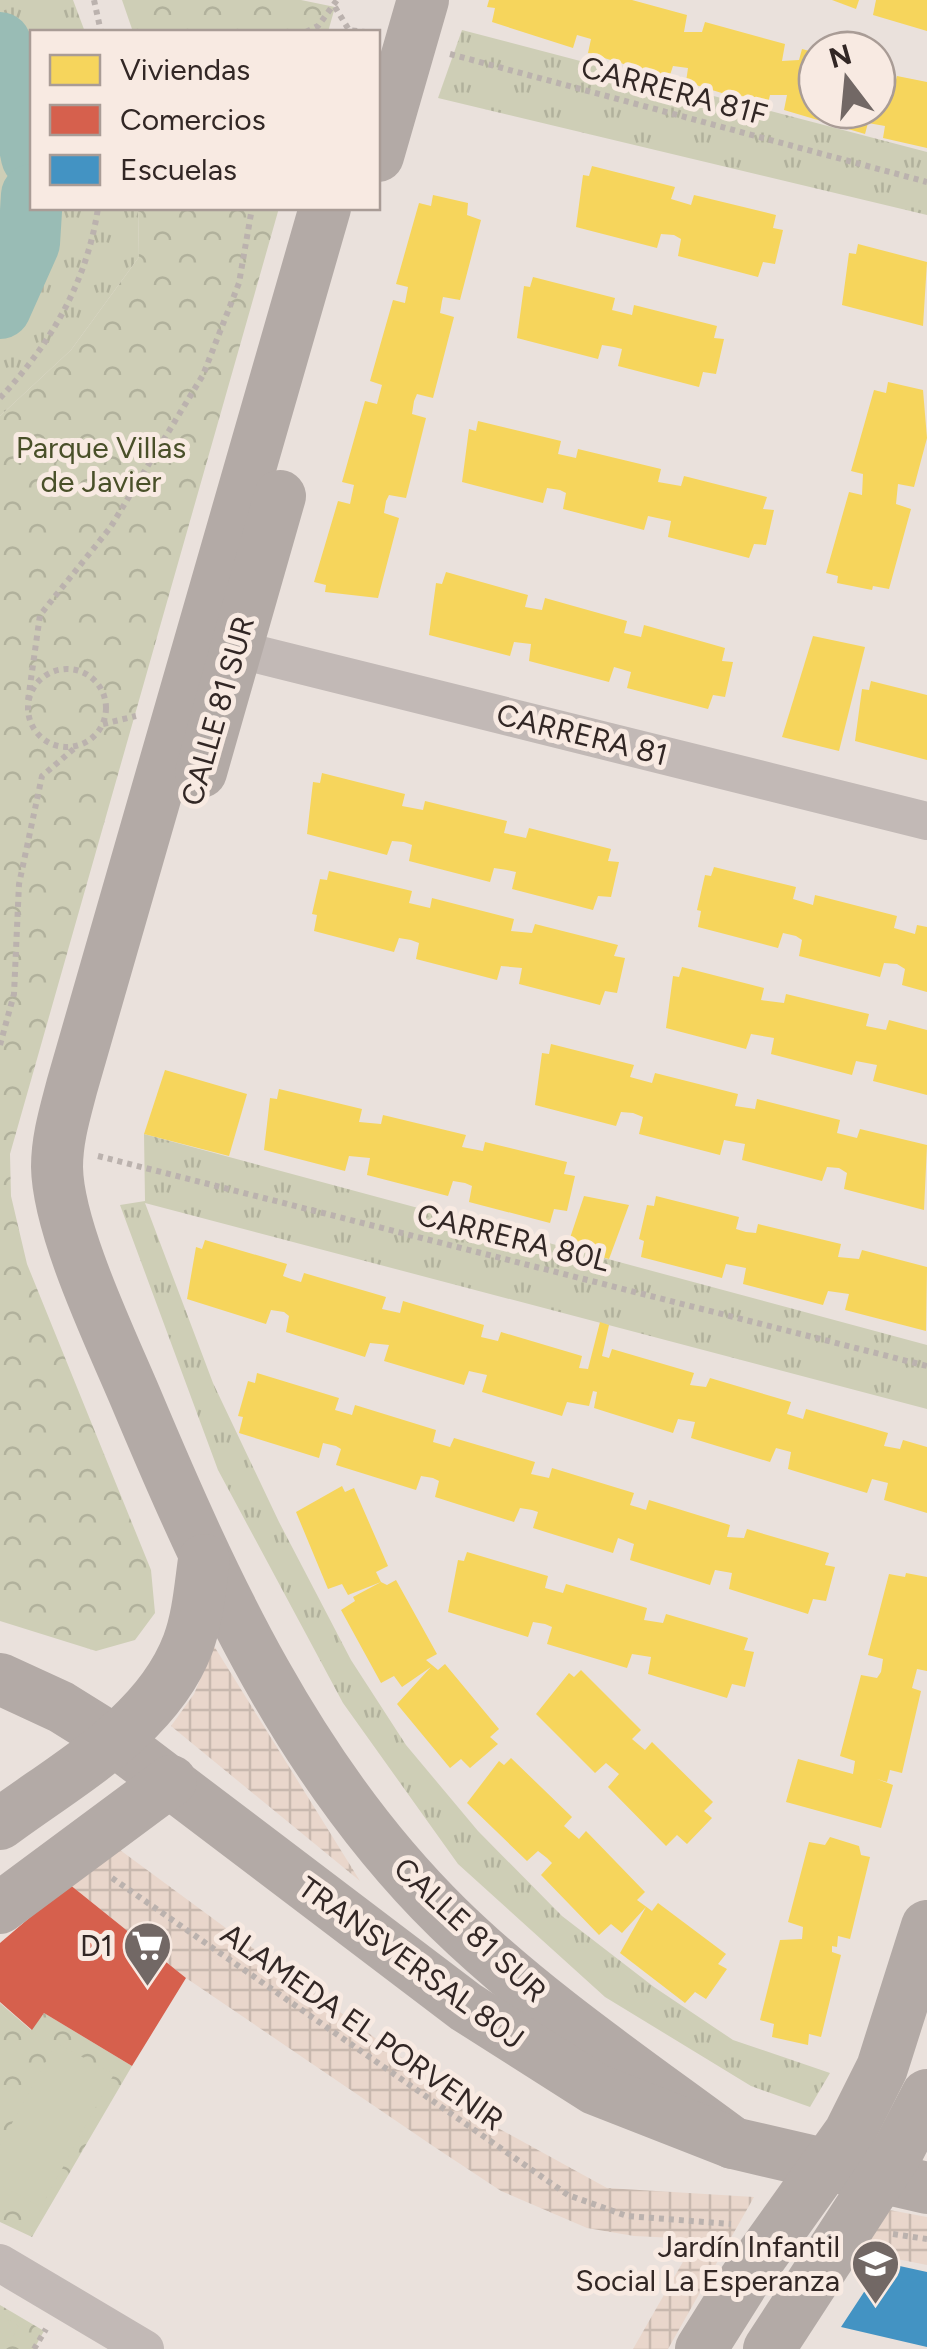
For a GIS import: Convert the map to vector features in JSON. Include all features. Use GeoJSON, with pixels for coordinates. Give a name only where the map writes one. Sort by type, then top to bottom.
{"type":"FeatureCollection","features":[{"type":"Feature","properties":{"kind":"street","name":"CALLE 81 SUR"},"geometry":{"type":"LineString","coordinates":[[82,1179],[57,1171],[59,1134],[324,210]]}},
{"type":"Feature","properties":{"kind":"street","name":"CALLE 81 SUR"},"geometry":{"type":"LineString","coordinates":[[362,210],[82,1179],[100,1312],[204,1560],[270,1688],[384,1849],[448,1918],[570,2022],[732,2143]]}},
{"type":"Feature","properties":{"kind":"street","name":"CARRERA 81"},"geometry":{"type":"LineString","coordinates":[[236,649],[927,821]]}},
{"type":"Feature","properties":{"kind":"street"},"geometry":{"type":"LineString","coordinates":[[0,1824],[114,1740],[154,1700],[187,1645],[204,1560]]}},
{"type":"Feature","properties":{"kind":"street","name":"TRANSVERSAL 80J"},"geometry":{"type":"LineString","coordinates":[[0,1679],[61,1707],[114,1740],[450,1996],[563,2071],[630,2106],[732,2143],[903,2182]]}},
{"type":"Feature","properties":{"kind":"street"},"geometry":{"type":"LineString","coordinates":[[0,1908],[171,1782]]}},
{"type":"Feature","properties":{"kind":"street"},"geometry":{"type":"LineString","coordinates":[[701,2349],[850,2132],[882,2068],[927,1926]]}},
{"type":"Feature","properties":{"kind":"street"},"geometry":{"type":"LineString","coordinates":[[769,2349],[903,2182],[927,2095]]}},
{"type":"Feature","properties":{"kind":"street"},"geometry":{"type":"LineString","coordinates":[[0,2263],[144,2349]]}},
{"type":"Feature","properties":{"kind":"path"},"geometry":{"type":"LineString","coordinates":[[94,0],[101,30]]}},
{"type":"Feature","properties":{"kind":"path"},"geometry":{"type":"LineString","coordinates":[[315,30],[376,17]]}},
{"type":"Feature","properties":{"kind":"path","name":"CARRERA 81F"},"geometry":{"type":"LineString","coordinates":[[376,17],[927,182]]}},
{"type":"Feature","properties":{"kind":"path"},"geometry":{"type":"LineString","coordinates":[[0,398],[33,363],[72,301],[97,210]]}},
{"type":"Feature","properties":{"kind":"path"},"geometry":{"type":"LineString","coordinates":[[76,747],[50,744],[31,726],[28,700],[40,615],[110,528],[203,375],[240,284],[252,210]]}},
{"type":"Feature","properties":{"kind":"path"},"geometry":{"type":"LineString","coordinates":[[0,1045],[14,994],[20,884],[42,776],[97,734],[106,711],[106,698],[90,676],[78,670],[52,671],[32,688],[28,700]]}},
{"type":"Feature","properties":{"kind":"path","name":"CARRERA 80L"},"geometry":{"type":"LineString","coordinates":[[82,1179],[927,1366]]}},
{"type":"Feature","properties":{"kind":"path","name":"ALAMEDA EL PORVENIR"},"geometry":{"type":"LineString","coordinates":[[80,1849],[125,1890],[568,2195],[627,2216],[740,2224]]}},
{"type":"Feature","properties":{"kind":"path"},"geometry":{"type":"LineString","coordinates":[[890,2234],[927,2239]]}},
{"type":"Feature","properties":{"kind":"green space"},"geometry":{"type":"Polygon","coordinates":[[[0,0],[73,0],[84,30],[30,30],[30,210],[138,210],[139,257],[71,350],[0,416],[0,0]]]}},
{"type":"Feature","properties":{"kind":"green space"},"geometry":{"type":"Polygon","coordinates":[[[122,0],[301,0],[335,7],[329,30],[132,30],[122,0]]]}},
{"type":"Feature","properties":{"kind":"green space"},"geometry":{"type":"Polygon","coordinates":[[[462,30],[797,118],[797,130],[843,130],[927,152],[927,215],[438,98],[462,30]]]}},
{"type":"Feature","properties":{"kind":"green space","name":"Parque Villas de Javier"},"geometry":{"type":"Polygon","coordinates":[[[138,210],[278,210],[10,1154],[11,1196],[27,1264],[151,1570],[155,1613],[135,1640],[96,1651],[0,1621],[0,416],[71,350],[139,257],[138,210]]]}},
{"type":"Feature","properties":{"kind":"green space"},"geometry":{"type":"Polygon","coordinates":[[[144,1134],[927,1345],[927,1409],[145,1203],[213,1383],[279,1522],[351,1660],[406,1745],[478,1831],[562,1916],[654,1987],[733,2040],[830,2073],[810,2107],[751,2086],[605,1997],[458,1864],[343,1703],[218,1470],[120,1205],[145,1201],[144,1134]]]}},
{"type":"Feature","properties":{"kind":"green space"},"geometry":{"type":"Polygon","coordinates":[[[0,2003],[31,2030],[44,2013],[132,2066],[32,2237],[0,2222],[0,2003]]]}},
{"type":"Feature","properties":{"kind":"green space"},"geometry":{"type":"Polygon","coordinates":[[[56,2043],[114,2074],[41,2207],[0,2185],[0,2145],[56,2043]]]}},
{"type":"Feature","properties":{"kind":"green space"},"geometry":{"type":"Polygon","coordinates":[[[0,2305],[44,2331],[34,2349],[0,2349],[0,2305]]]}},
{"type":"Feature","properties":{"kind":"green space"},"geometry":{"type":"Polygon","coordinates":[[[0,2315],[19,2326],[6,2349],[0,2349],[0,2315]]]}},
{"type":"Feature","properties":{"kind":"shaded area"},"geometry":{"type":"Polygon","coordinates":[[[214,1646],[360,1881],[171,1726],[194,1694],[214,1646]]]}},
{"type":"Feature","properties":{"kind":"shaded area"},"geometry":{"type":"Polygon","coordinates":[[[120,1850],[496,2127],[607,2188],[754,2197],[668,2349],[633,2349],[696,2239],[634,2236],[587,2228],[501,2191],[433,2146],[186,1978],[69,1884],[120,1850]]]}},
{"type":"Feature","properties":{"kind":"shaded area"},"geometry":{"type":"Polygon","coordinates":[[[884,2209],[927,2217],[927,2265],[857,2251],[884,2209]]]}},
{"type":"Feature","properties":{"kind":"building: Viviendas"},"geometry":{"type":"Polygon","coordinates":[[[489,0],[632,0],[687,15],[684,32],[702,32],[705,22],[785,44],[782,61],[797,60],[797,114],[784,110],[787,95],[770,95],[767,107],[686,82],[688,68],[673,66],[669,78],[588,53],[591,39],[577,35],[573,48],[492,22],[495,8],[487,7],[489,0]]]}},
{"type":"Feature","properties":{"kind":"building: Viviendas"},"geometry":{"type":"Polygon","coordinates":[[[832,0],[859,0],[856,9],[832,0]]]}},
{"type":"Feature","properties":{"kind":"building: Viviendas"},"geometry":{"type":"Polygon","coordinates":[[[876,0],[927,0],[927,31],[873,15],[876,0]]]}},
{"type":"Feature","properties":{"kind":"building: Viviendas"},"geometry":{"type":"Polygon","coordinates":[[[897,76],[927,82],[927,148],[883,138],[884,130],[897,130],[897,76]]]}},
{"type":"Feature","properties":{"kind":"building: Viviendas"},"geometry":{"type":"Polygon","coordinates":[[[592,166],[675,187],[671,199],[691,205],[694,195],[776,215],[773,228],[783,230],[775,264],[763,262],[758,277],[678,256],[681,239],[674,235],[661,234],[657,248],[576,227],[583,175],[589,176],[592,166]]]}},
{"type":"Feature","properties":{"kind":"building: Viviendas"},"geometry":{"type":"Polygon","coordinates":[[[433,195],[468,203],[467,215],[481,220],[460,300],[443,297],[440,313],[454,317],[433,398],[417,394],[414,401],[412,414],[426,418],[406,498],[389,495],[386,501],[384,513],[399,518],[378,598],[325,592],[326,585],[314,582],[338,501],[350,504],[354,485],[342,482],[365,401],[377,404],[382,385],[370,381],[393,300],[405,303],[408,287],[396,284],[419,203],[431,206],[433,195]]]}},
{"type":"Feature","properties":{"kind":"building: Viviendas"},"geometry":{"type":"Polygon","coordinates":[[[858,244],[927,262],[923,326],[842,305],[849,253],[856,254],[858,244]]]}},
{"type":"Feature","properties":{"kind":"building: Viviendas"},"geometry":{"type":"Polygon","coordinates":[[[533,277],[615,298],[612,310],[632,315],[634,305],[717,326],[714,338],[724,339],[716,374],[703,372],[699,387],[618,366],[622,349],[602,345],[598,359],[517,338],[524,286],[530,287],[533,277]]]}},
{"type":"Feature","properties":{"kind":"building: Viviendas"},"geometry":{"type":"Polygon","coordinates":[[[888,382],[923,390],[927,438],[914,487],[898,484],[896,504],[911,509],[889,589],[873,586],[872,590],[837,583],[838,576],[826,573],[849,492],[862,495],[863,474],[851,471],[874,390],[886,393],[888,382]]]}},
{"type":"Feature","properties":{"kind":"building: Viviendas"},"geometry":{"type":"Polygon","coordinates":[[[478,421],[561,441],[558,454],[576,458],[578,449],[661,469],[658,482],[681,486],[684,476],[767,497],[763,509],[774,510],[766,545],[754,544],[749,558],[668,537],[671,521],[648,516],[644,530],[563,509],[566,493],[560,490],[547,488],[543,503],[462,482],[469,429],[476,431],[478,421]]]}},
{"type":"Feature","properties":{"kind":"building: Viviendas"},"geometry":{"type":"Polygon","coordinates":[[[446,572],[528,595],[525,607],[542,610],[545,598],[627,621],[624,633],[641,637],[644,625],[725,648],[722,661],[733,662],[725,697],[713,695],[708,709],[627,688],[631,672],[614,667],[609,682],[529,661],[531,644],[514,642],[510,656],[429,635],[436,583],[442,584],[446,572]]]}},
{"type":"Feature","properties":{"kind":"building: Viviendas"},"geometry":{"type":"Polygon","coordinates":[[[813,636],[865,647],[839,751],[782,737],[813,636]]]}},
{"type":"Feature","properties":{"kind":"building: Viviendas"},"geometry":{"type":"Polygon","coordinates":[[[871,681],[927,695],[927,760],[855,741],[862,689],[869,690],[871,681]]]}},
{"type":"Feature","properties":{"kind":"building: Viviendas"},"geometry":{"type":"Polygon","coordinates":[[[322,773],[405,794],[402,806],[423,810],[425,801],[507,821],[504,833],[526,838],[529,828],[611,849],[608,861],[619,862],[611,897],[598,896],[593,910],[512,889],[516,872],[494,868],[490,882],[409,861],[412,845],[404,842],[392,841],[387,855],[307,834],[313,782],[320,783],[322,773]]]}},
{"type":"Feature","properties":{"kind":"building: Viviendas"},"geometry":{"type":"Polygon","coordinates":[[[714,867],[796,887],[793,899],[813,905],[815,895],[897,916],[894,928],[915,934],[917,925],[927,927],[927,992],[902,985],[905,969],[897,964],[884,963],[880,977],[799,956],[802,940],[796,936],[783,933],[778,948],[698,927],[701,911],[697,910],[705,875],[711,876],[714,867]]]}},
{"type":"Feature","properties":{"kind":"building: Viviendas"},"geometry":{"type":"Polygon","coordinates":[[[329,871],[412,891],[409,903],[430,908],[432,898],[514,919],[511,931],[532,933],[535,924],[618,945],[614,956],[625,958],[617,993],[605,991],[600,1005],[519,984],[522,968],[501,966],[497,980],[416,959],[419,943],[411,940],[399,938],[394,952],[314,931],[317,915],[312,914],[320,879],[327,880],[329,871]]]}},
{"type":"Feature","properties":{"kind":"building: Viviendas"},"geometry":{"type":"Polygon","coordinates":[[[682,967],[764,988],[761,1000],[784,1003],[786,994],[869,1014],[866,1026],[886,1030],[889,1020],[927,1030],[927,1095],[873,1081],[877,1065],[856,1061],[852,1075],[771,1054],[774,1038],[751,1034],[746,1049],[666,1028],[673,976],[679,977],[682,967]]]}},
{"type":"Feature","properties":{"kind":"building: Viviendas"},"geometry":{"type":"Polygon","coordinates":[[[551,1044],[634,1065],[630,1077],[652,1083],[655,1073],[738,1094],[735,1106],[755,1109],[757,1099],[840,1120],[837,1133],[857,1138],[860,1129],[927,1145],[924,1210],[844,1189],[847,1173],[839,1168],[827,1167],[822,1181],[742,1160],[745,1144],[724,1140],[720,1155],[639,1134],[643,1117],[633,1113],[621,1112],[616,1126],[535,1105],[542,1053],[549,1054],[551,1044]]]}},
{"type":"Feature","properties":{"kind":"building: Viviendas"},"geometry":{"type":"Polygon","coordinates":[[[165,1070],[247,1094],[229,1156],[144,1134],[165,1070]]]}},
{"type":"Feature","properties":{"kind":"building: Viviendas"},"geometry":{"type":"Polygon","coordinates":[[[279,1089],[362,1109],[359,1122],[381,1124],[383,1115],[466,1135],[462,1147],[483,1151],[485,1142],[567,1162],[564,1174],[575,1176],[567,1211],[554,1209],[550,1223],[469,1202],[472,1186],[465,1183],[453,1181],[448,1196],[367,1175],[370,1158],[349,1156],[345,1171],[264,1150],[270,1098],[277,1099],[279,1089]]]}},
{"type":"Feature","properties":{"kind":"building: Viviendas"},"geometry":{"type":"Polygon","coordinates":[[[584,1196],[629,1205],[609,1259],[567,1247],[584,1196]]]}},
{"type":"Feature","properties":{"kind":"building: Viviendas"},"geometry":{"type":"Polygon","coordinates":[[[656,1196],[739,1217],[736,1229],[746,1232],[756,1233],[758,1224],[841,1244],[838,1257],[859,1259],[862,1250],[927,1267],[926,1331],[845,1310],[849,1294],[828,1291],[823,1305],[743,1284],[746,1268],[726,1264],[722,1278],[641,1257],[644,1241],[639,1239],[647,1205],[654,1206],[656,1196]]]}},
{"type":"Feature","properties":{"kind":"building: Viviendas"},"geometry":{"type":"Polygon","coordinates":[[[205,1240],[287,1264],[283,1276],[291,1279],[301,1282],[304,1273],[386,1297],[382,1309],[400,1313],[403,1301],[484,1325],[481,1337],[498,1341],[501,1332],[582,1356],[579,1368],[588,1369],[600,1322],[609,1325],[602,1356],[609,1358],[612,1349],[694,1373],[690,1385],[706,1387],[710,1378],[791,1402],[787,1414],[803,1419],[806,1409],[888,1433],[884,1446],[900,1449],[903,1440],[927,1447],[927,1513],[884,1500],[888,1483],[872,1479],[867,1493],[788,1469],[791,1452],[776,1448],[770,1462],[691,1438],[695,1422],[678,1419],[673,1433],[594,1408],[597,1392],[593,1391],[589,1406],[567,1402],[562,1416],[482,1392],[487,1375],[469,1371],[464,1385],[384,1361],[389,1345],[370,1343],[365,1357],[286,1332],[289,1316],[284,1312],[271,1310],[266,1324],[187,1299],[196,1247],[202,1249],[205,1240]]]}},
{"type":"Feature","properties":{"kind":"building: Viviendas"},"geometry":{"type":"Polygon","coordinates":[[[257,1373],[339,1398],[335,1410],[352,1415],[355,1405],[436,1430],[433,1442],[450,1447],[454,1438],[535,1462],[531,1474],[549,1478],[552,1468],[634,1493],[630,1505],[646,1510],[649,1500],[730,1525],[727,1537],[744,1538],[747,1529],[829,1553],[825,1565],[835,1567],[826,1601],[813,1599],[808,1614],[729,1589],[732,1573],[715,1570],[710,1585],[630,1560],[634,1544],[618,1538],[613,1553],[533,1528],[538,1512],[532,1510],[520,1508],[514,1522],[435,1497],[439,1481],[433,1478],[421,1476],[416,1490],[336,1465],[341,1449],[336,1446],[323,1443],[319,1458],[239,1433],[243,1417],[238,1416],[248,1381],[255,1383],[257,1373]]]}},
{"type":"Feature","properties":{"kind":"building: Viviendas"},"geometry":{"type":"Polygon","coordinates":[[[342,1486],[345,1492],[354,1488],[388,1566],[376,1572],[381,1582],[348,1595],[342,1584],[328,1589],[296,1512],[342,1486]]]}},
{"type":"Feature","properties":{"kind":"building: Viviendas"},"geometry":{"type":"Polygon","coordinates":[[[467,1552],[548,1576],[545,1588],[563,1593],[566,1584],[647,1608],[644,1620],[663,1623],[666,1614],[748,1638],[744,1650],[754,1652],[745,1687],[732,1684],[727,1698],[648,1674],[651,1657],[632,1654],[627,1668],[547,1644],[552,1627],[545,1624],[533,1622],[528,1637],[448,1612],[458,1560],[464,1561],[467,1552]]]}},
{"type":"Feature","properties":{"kind":"building: Viviendas"},"geometry":{"type":"Polygon","coordinates":[[[906,1573],[927,1577],[927,1671],[917,1669],[912,1688],[921,1691],[902,1773],[890,1770],[887,1782],[877,1779],[893,1785],[881,1828],[786,1802],[798,1759],[853,1774],[855,1761],[840,1756],[861,1675],[877,1678],[881,1672],[883,1659],[868,1655],[889,1574],[905,1577],[906,1573]]]}},
{"type":"Feature","properties":{"kind":"building: Viviendas"},"geometry":{"type":"Polygon","coordinates":[[[396,1580],[437,1654],[426,1660],[438,1670],[445,1664],[499,1729],[490,1737],[498,1744],[470,1768],[461,1759],[450,1768],[397,1704],[431,1667],[402,1687],[394,1676],[381,1683],[341,1610],[355,1601],[353,1597],[381,1582],[387,1585],[396,1580]]]}},
{"type":"Feature","properties":{"kind":"building: Viviendas"},"geometry":{"type":"Polygon","coordinates":[[[581,1670],[641,1730],[632,1739],[645,1750],[652,1742],[713,1802],[704,1811],[712,1818],[687,1844],[677,1835],[666,1846],[608,1787],[619,1774],[606,1763],[595,1773],[536,1714],[569,1673],[574,1677],[581,1670]]]}},
{"type":"Feature","properties":{"kind":"building: Viviendas"},"geometry":{"type":"Polygon","coordinates":[[[511,1758],[572,1817],[564,1826],[579,1839],[586,1831],[645,1892],[637,1900],[652,1911],[658,1903],[726,1954],[718,1964],[727,1969],[706,1999],[695,1992],[685,2003],[620,1953],[646,1907],[622,1933],[611,1924],[599,1935],[541,1875],[552,1863],[547,1858],[538,1851],[527,1861],[467,1803],[499,1761],[504,1765],[511,1758]]]}},
{"type":"Feature","properties":{"kind":"building: Viviendas"},"geometry":{"type":"Polygon","coordinates":[[[830,1837],[859,1846],[861,1855],[870,1857],[850,1939],[838,1936],[837,1947],[832,1946],[832,1952],[841,1955],[821,2037],[809,2034],[808,2045],[772,2037],[774,2024],[760,2020],[780,1940],[802,1939],[803,1927],[788,1922],[809,1842],[825,1845],[830,1837]]]}},
{"type":"Feature","properties":{"kind":"building: Comercios"},"geometry":{"type":"Polygon","coordinates":[[[69,1884],[186,1978],[132,2066],[44,2013],[32,2030],[0,2002],[0,1943],[69,1884]]]}},
{"type":"Feature","properties":{"kind":"building: Escuelas"},"geometry":{"type":"Polygon","coordinates":[[[886,2263],[927,2272],[927,2347],[841,2327],[864,2292],[880,2289],[886,2263]]]}},
{"type":"Feature","properties":{"kind":"waterway"},"geometry":{"type":"LineString","coordinates":[[0,43],[17,85],[30,147]]}},
{"type":"Feature","properties":{"kind":"waterway"},"geometry":{"type":"LineString","coordinates":[[0,308],[29,243],[31,210]]}},
{"type":"Feature","properties":{"kind":"place","name":"D1"},"geometry":{"type":"Point","coordinates":[148,1988]}},
{"type":"Feature","properties":{"kind":"place","name":"Jardín Infantil Social La Esperanza"},"geometry":{"type":"Point","coordinates":[875,2306]}}]}
